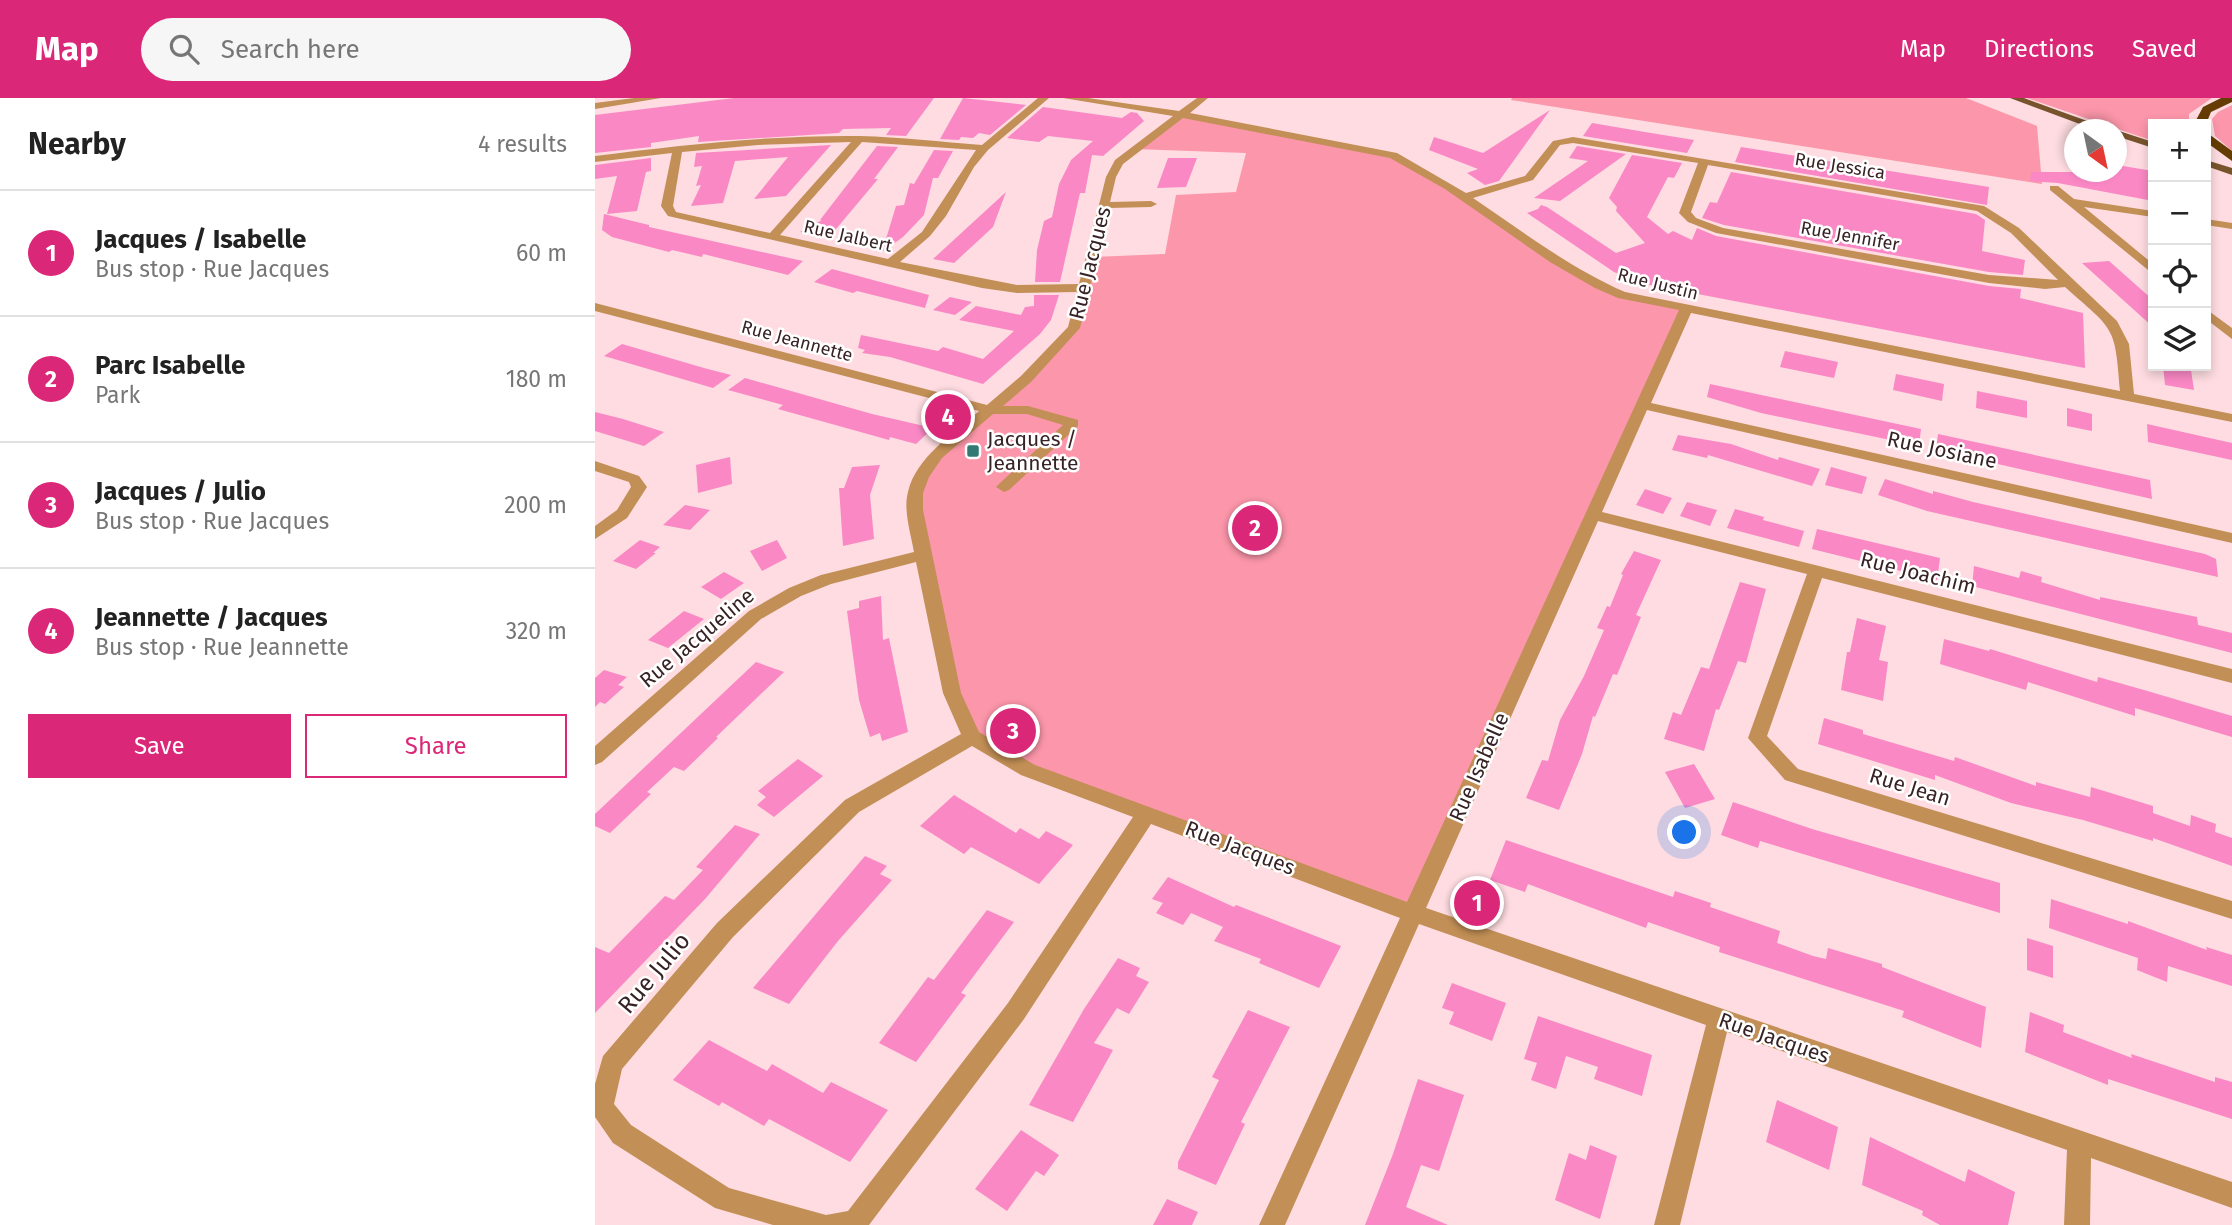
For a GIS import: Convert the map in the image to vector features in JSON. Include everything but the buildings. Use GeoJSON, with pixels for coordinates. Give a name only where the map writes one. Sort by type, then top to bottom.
{"type":"FeatureCollection","features":[{"type":"Feature","properties":{"kind":"highway"},"geometry":{"type":"LineString","coordinates":[[2201,119],[2203,113],[2210,107],[2232,99]]}},
{"type":"Feature","properties":{"kind":"highway"},"geometry":{"type":"LineString","coordinates":[[2211,140],[2232,157]]}},
{"type":"Feature","properties":{"kind":"main road"},"geometry":{"type":"LineString","coordinates":[[2015,98],[2076,119]]}},
{"type":"Feature","properties":{"kind":"main road"},"geometry":{"type":"LineString","coordinates":[[2127,137],[2148,143]]}},
{"type":"Feature","properties":{"kind":"main road"},"geometry":{"type":"LineString","coordinates":[[2211,165],[2232,172]]}},
{"type":"Feature","properties":{"kind":"street"},"geometry":{"type":"LineString","coordinates":[[595,106],[656,98]]}},
{"type":"Feature","properties":{"kind":"street"},"geometry":{"type":"LineString","coordinates":[[890,264],[926,234],[940,216],[969,166],[984,148],[1044,98]]}},
{"type":"Feature","properties":{"kind":"street","name":"Rue Justin"},"geometry":{"type":"LineString","coordinates":[[1068,98],[1181,114],[1393,155],[1406,160],[1464,197],[1592,284],[1622,295],[2232,418]]}},
{"type":"Feature","properties":{"kind":"street","name":"Rue Jacques"},"geometry":{"type":"LineString","coordinates":[[1203,98],[1119,162],[1111,177],[1086,288],[1074,328],[1026,379],[937,456],[922,475],[915,493],[915,510],[923,555],[952,694],[972,737],[1028,769],[1412,913],[2232,1195]]}},
{"type":"Feature","properties":{"kind":"street"},"geometry":{"type":"LineString","coordinates":[[595,159],[678,148],[787,140],[859,139],[984,148]]}},
{"type":"Feature","properties":{"kind":"street"},"geometry":{"type":"LineString","coordinates":[[773,236],[859,139]]}},
{"type":"Feature","properties":{"kind":"street","name":"Rue Jessica"},"geometry":{"type":"LineString","coordinates":[[1464,197],[1529,178],[1557,143],[1573,141],[1980,208],[1992,213],[2007,225],[2067,283],[2096,305],[2119,333],[2127,396]]}},
{"type":"Feature","properties":{"kind":"street","name":"Rue Jalbert"},"geometry":{"type":"LineString","coordinates":[[678,148],[667,206],[672,214],[982,284],[1017,289],[1086,288]]}},
{"type":"Feature","properties":{"kind":"street","name":"Rue Jennifer"},"geometry":{"type":"LineString","coordinates":[[1704,162],[1685,212],[1692,220],[1720,231],[1989,279],[2045,285],[2067,283]]}},
{"type":"Feature","properties":{"kind":"street"},"geometry":{"type":"LineString","coordinates":[[2055,188],[2148,266]]}},
{"type":"Feature","properties":{"kind":"street"},"geometry":{"type":"LineString","coordinates":[[2071,202],[2148,213]]}},
{"type":"Feature","properties":{"kind":"street"},"geometry":{"type":"LineString","coordinates":[[1105,205],[1151,204]]}},
{"type":"Feature","properties":{"kind":"street"},"geometry":{"type":"LineString","coordinates":[[2211,223],[2232,226]]}},
{"type":"Feature","properties":{"kind":"street","name":"Rue Jeannette"},"geometry":{"type":"LineString","coordinates":[[595,307],[990,410],[1028,410],[1073,423],[1004,487]]}},
{"type":"Feature","properties":{"kind":"street","name":"Rue Isabelle"},"geometry":{"type":"LineString","coordinates":[[1272,1225],[1686,309]]}},
{"type":"Feature","properties":{"kind":"street"},"geometry":{"type":"LineString","coordinates":[[2211,317],[2232,335]]}},
{"type":"Feature","properties":{"kind":"street","name":"Rue Josiane"},"geometry":{"type":"LineString","coordinates":[[1642,405],[2232,538]]}},
{"type":"Feature","properties":{"kind":"street"},"geometry":{"type":"LineString","coordinates":[[595,466],[633,479],[639,487],[622,514],[595,534]]}},
{"type":"Feature","properties":{"kind":"street","name":"Rue Joachim"},"geometry":{"type":"LineString","coordinates":[[1593,515],[2232,676]]}},
{"type":"Feature","properties":{"kind":"street","name":"Rue Jacqueline"},"geometry":{"type":"LineString","coordinates":[[596,755],[755,615],[795,592],[827,579],[923,555]]}},
{"type":"Feature","properties":{"kind":"street","name":"Rue Jean"},"geometry":{"type":"LineString","coordinates":[[1816,571],[1757,738],[1792,775],[2232,910]]}},
{"type":"Feature","properties":{"kind":"street","name":"Rue Julio"},"geometry":{"type":"LineString","coordinates":[[819,1225],[724,1199],[622,1134],[602,1107],[611,1064],[725,930],[852,806],[972,737]]}},
{"type":"Feature","properties":{"kind":"street"},"geometry":{"type":"LineString","coordinates":[[833,1225],[855,1223],[872,1201],[1016,1011],[1147,813]]}},
{"type":"Feature","properties":{"kind":"street"},"geometry":{"type":"LineString","coordinates":[[1667,1225],[1719,1019]]}},
{"type":"Feature","properties":{"kind":"street"},"geometry":{"type":"LineString","coordinates":[[2077,1225],[2079,1143]]}},
{"type":"Feature","properties":{"kind":"shaded area"},"geometry":{"type":"Polygon","coordinates":[[[1966,98],[2037,126],[2042,184],[1511,100],[1966,98]]]}},
{"type":"Feature","properties":{"kind":"shaded area"},"geometry":{"type":"Polygon","coordinates":[[[2027,98],[2212,98],[2189,114],[2189,119],[2148,119],[2148,139],[2127,132],[2127,119],[2089,119],[2027,98]]]}},
{"type":"Feature","properties":{"kind":"shaded area"},"geometry":{"type":"Polygon","coordinates":[[[2232,105],[2232,151],[2215,136],[2212,119],[2218,112],[2232,105]]]}},
{"type":"Feature","properties":{"kind":"shaded area"},"geometry":{"type":"Polygon","coordinates":[[[1179,113],[1397,159],[1450,188],[1592,283],[1686,309],[1413,913],[1028,770],[972,737],[923,555],[922,476],[1074,328],[1093,257],[1165,254],[1176,195],[1236,192],[1246,153],[1134,149],[1179,113]]]}},
{"type":"Feature","properties":{"kind":"place","name":"Jeannette / Jacques"},"geometry":{"type":"Point","coordinates":[948,417]}},
{"type":"Feature","properties":{"kind":"place","name":"Jacques / Jeannette"},"geometry":{"type":"Point","coordinates":[973,451]}},
{"type":"Feature","properties":{"kind":"place","name":"Parc Isabelle"},"geometry":{"type":"Point","coordinates":[1255,528]}},
{"type":"Feature","properties":{"kind":"place","name":"Jacques / Julio"},"geometry":{"type":"Point","coordinates":[1013,731]}},
{"type":"Feature","properties":{"kind":"place","name":"Jacques / Isabelle"},"geometry":{"type":"Point","coordinates":[1477,903]}}]}
